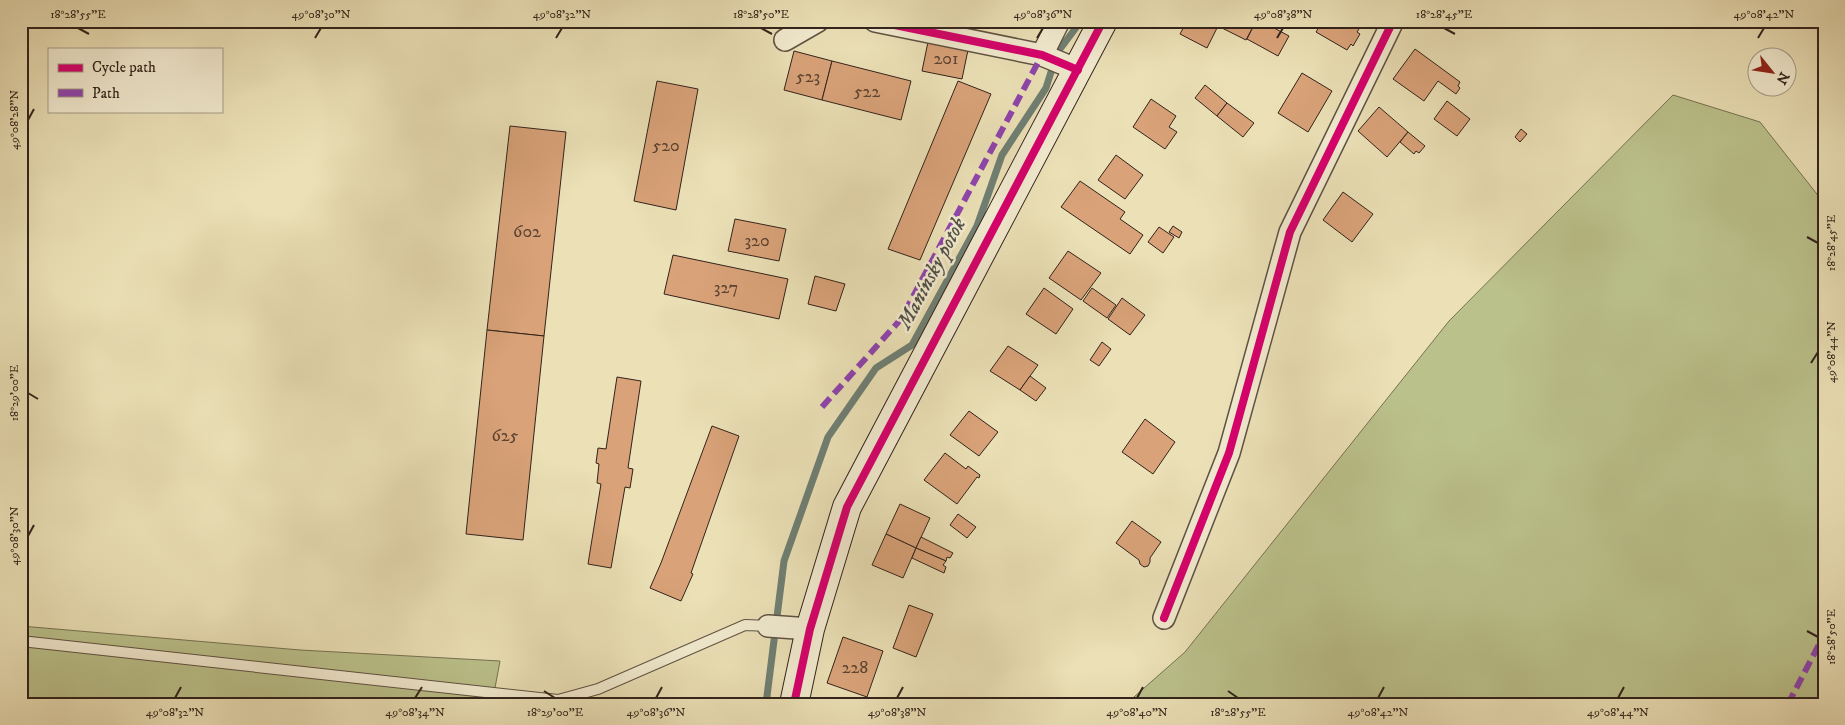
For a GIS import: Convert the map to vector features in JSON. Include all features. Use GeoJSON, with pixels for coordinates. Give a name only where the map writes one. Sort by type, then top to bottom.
{"type":"FeatureCollection","features":[{"type":"Feature","properties":{"kind":"street"},"geometry":{"type":"LineString","coordinates":[[785,40],[818,21]]}},
{"type":"Feature","properties":{"kind":"street"},"geometry":{"type":"LineString","coordinates":[[875,21],[1042,55],[1078,70]]}},
{"type":"Feature","properties":{"kind":"street"},"geometry":{"type":"LineString","coordinates":[[1042,55],[1059,21]]}},
{"type":"Feature","properties":{"kind":"street"},"geometry":{"type":"LineString","coordinates":[[794,704],[787,627],[846,507],[1103,21]]}},
{"type":"Feature","properties":{"kind":"street"},"geometry":{"type":"LineString","coordinates":[[1164,618],[1229,453],[1290,232],[1394,21]]}},
{"type":"Feature","properties":{"kind":"lane"},"geometry":{"type":"LineString","coordinates":[[21,641],[558,700],[598,689],[745,625],[787,627]]}},
{"type":"Feature","properties":{"kind":"green space"},"geometry":{"type":"Polygon","coordinates":[[[1673,95],[1760,122],[1824,203],[1824,704],[1126,704],[1185,652],[1449,321],[1673,95]]]}},
{"type":"Feature","properties":{"kind":"green space"},"geometry":{"type":"Polygon","coordinates":[[[21,626],[300,650],[500,661],[492,704],[21,704],[21,626]]]}},
{"type":"Feature","properties":{"kind":"building"},"geometry":{"type":"Polygon","coordinates":[[[733,21],[765,21],[763,28],[733,21]]]}},
{"type":"Feature","properties":{"kind":"building"},"geometry":{"type":"Polygon","coordinates":[[[1187,21],[1256,21],[1246,40],[1218,26],[1207,48],[1180,34],[1187,21]]]}},
{"type":"Feature","properties":{"kind":"building"},"geometry":{"type":"Polygon","coordinates":[[[1256,21],[1261,21],[1289,36],[1278,56],[1247,39],[1256,21]]]}},
{"type":"Feature","properties":{"kind":"building"},"geometry":{"type":"Polygon","coordinates":[[[1323,21],[1352,21],[1361,26],[1357,32],[1360,34],[1353,46],[1351,44],[1347,50],[1316,32],[1323,21]]]}},
{"type":"Feature","properties":{"kind":"building"},"geometry":{"type":"Polygon","coordinates":[[[929,37],[969,45],[962,79],[922,71],[929,37]]]}},
{"type":"Feature","properties":{"kind":"building"},"geometry":{"type":"Polygon","coordinates":[[[1415,49],[1460,82],[1458,86],[1460,88],[1456,94],[1438,81],[1424,101],[1393,79],[1415,49]]]}},
{"type":"Feature","properties":{"kind":"building"},"geometry":{"type":"Polygon","coordinates":[[[794,51],[832,61],[822,100],[784,90],[794,51]]]}},
{"type":"Feature","properties":{"kind":"building"},"geometry":{"type":"Polygon","coordinates":[[[832,61],[911,81],[901,120],[822,100],[832,61]]]}},
{"type":"Feature","properties":{"kind":"building"},"geometry":{"type":"Polygon","coordinates":[[[1302,73],[1332,91],[1308,132],[1278,113],[1302,73]]]}},
{"type":"Feature","properties":{"kind":"building"},"geometry":{"type":"Polygon","coordinates":[[[657,81],[698,89],[676,210],[634,201],[657,81]]]}},
{"type":"Feature","properties":{"kind":"building"},"geometry":{"type":"Polygon","coordinates":[[[958,81],[991,94],[920,260],[888,249],[958,81]]]}},
{"type":"Feature","properties":{"kind":"building"},"geometry":{"type":"Polygon","coordinates":[[[1205,85],[1227,103],[1217,116],[1195,98],[1205,85]]]}},
{"type":"Feature","properties":{"kind":"building"},"geometry":{"type":"Polygon","coordinates":[[[1151,99],[1176,116],[1169,127],[1177,132],[1165,149],[1133,127],[1151,99]]]}},
{"type":"Feature","properties":{"kind":"building"},"geometry":{"type":"Polygon","coordinates":[[[1447,101],[1470,119],[1457,136],[1434,119],[1447,101]]]}},
{"type":"Feature","properties":{"kind":"building"},"geometry":{"type":"Polygon","coordinates":[[[1227,103],[1254,123],[1243,137],[1217,116],[1227,103]]]}},
{"type":"Feature","properties":{"kind":"building"},"geometry":{"type":"Polygon","coordinates":[[[1379,107],[1408,132],[1387,157],[1358,131],[1379,107]]]}},
{"type":"Feature","properties":{"kind":"building"},"geometry":{"type":"Polygon","coordinates":[[[510,126],[566,132],[544,336],[487,330],[510,126]]]}},
{"type":"Feature","properties":{"kind":"building"},"geometry":{"type":"Polygon","coordinates":[[[1521,129],[1527,134],[1520,142],[1515,137],[1521,129]]]}},
{"type":"Feature","properties":{"kind":"building"},"geometry":{"type":"Polygon","coordinates":[[[1408,132],[1425,146],[1419,153],[1416,151],[1414,154],[1400,142],[1408,132]]]}},
{"type":"Feature","properties":{"kind":"building"},"geometry":{"type":"Polygon","coordinates":[[[1116,155],[1143,175],[1125,199],[1098,180],[1116,155]]]}},
{"type":"Feature","properties":{"kind":"building"},"geometry":{"type":"Polygon","coordinates":[[[1080,181],[1125,212],[1120,219],[1143,235],[1130,254],[1061,207],[1080,181]]]}},
{"type":"Feature","properties":{"kind":"building"},"geometry":{"type":"Polygon","coordinates":[[[1343,192],[1373,214],[1352,242],[1323,220],[1343,192]]]}},
{"type":"Feature","properties":{"kind":"building"},"geometry":{"type":"Polygon","coordinates":[[[735,219],[786,229],[779,261],[728,251],[735,219]]]}},
{"type":"Feature","properties":{"kind":"building"},"geometry":{"type":"Polygon","coordinates":[[[1173,226],[1182,232],[1179,238],[1169,232],[1173,226]]]}},
{"type":"Feature","properties":{"kind":"building"},"geometry":{"type":"Polygon","coordinates":[[[1159,227],[1174,237],[1163,253],[1148,242],[1159,227]]]}},
{"type":"Feature","properties":{"kind":"building"},"geometry":{"type":"Polygon","coordinates":[[[1068,251],[1101,273],[1081,300],[1049,278],[1068,251]]]}},
{"type":"Feature","properties":{"kind":"building"},"geometry":{"type":"Polygon","coordinates":[[[673,255],[788,279],[779,319],[664,294],[673,255]]]}},
{"type":"Feature","properties":{"kind":"building"},"geometry":{"type":"Polygon","coordinates":[[[815,276],[845,284],[836,311],[808,304],[815,276]]]}},
{"type":"Feature","properties":{"kind":"building"},"geometry":{"type":"Polygon","coordinates":[[[1044,288],[1073,309],[1056,334],[1026,314],[1044,288]]]}},
{"type":"Feature","properties":{"kind":"building"},"geometry":{"type":"Polygon","coordinates":[[[1092,288],[1116,305],[1107,318],[1083,301],[1092,288]]]}},
{"type":"Feature","properties":{"kind":"building"},"geometry":{"type":"Polygon","coordinates":[[[1122,298],[1145,315],[1130,335],[1108,319],[1122,298]]]}},
{"type":"Feature","properties":{"kind":"building"},"geometry":{"type":"Polygon","coordinates":[[[487,330],[544,336],[523,540],[466,534],[487,330]]]}},
{"type":"Feature","properties":{"kind":"building"},"geometry":{"type":"Polygon","coordinates":[[[1102,342],[1111,349],[1099,366],[1090,360],[1102,342]]]}},
{"type":"Feature","properties":{"kind":"building"},"geometry":{"type":"Polygon","coordinates":[[[1008,346],[1038,365],[1020,390],[990,371],[1008,346]]]}},
{"type":"Feature","properties":{"kind":"building"},"geometry":{"type":"Polygon","coordinates":[[[1030,376],[1046,388],[1036,401],[1020,390],[1030,376]]]}},
{"type":"Feature","properties":{"kind":"building"},"geometry":{"type":"Polygon","coordinates":[[[617,377],[641,381],[628,468],[633,469],[630,488],[625,487],[611,568],[588,564],[601,484],[597,483],[599,464],[596,463],[598,448],[606,449],[617,377]]]}},
{"type":"Feature","properties":{"kind":"building"},"geometry":{"type":"Polygon","coordinates":[[[969,411],[998,432],[979,456],[950,435],[969,411]]]}},
{"type":"Feature","properties":{"kind":"building"},"geometry":{"type":"Polygon","coordinates":[[[1145,419],[1175,442],[1153,474],[1122,452],[1145,419]]]}},
{"type":"Feature","properties":{"kind":"building"},"geometry":{"type":"Polygon","coordinates":[[[712,426],[739,436],[691,573],[693,574],[681,601],[650,588],[712,426]]]}},
{"type":"Feature","properties":{"kind":"building"},"geometry":{"type":"Polygon","coordinates":[[[945,453],[966,469],[968,466],[980,475],[957,504],[924,480],[945,453]]]}},
{"type":"Feature","properties":{"kind":"building"},"geometry":{"type":"Polygon","coordinates":[[[900,504],[930,518],[916,548],[886,534],[900,504]]]}},
{"type":"Feature","properties":{"kind":"building"},"geometry":{"type":"Polygon","coordinates":[[[958,514],[976,527],[967,538],[950,525],[958,514]]]}},
{"type":"Feature","properties":{"kind":"building"},"geometry":{"type":"Polygon","coordinates":[[[1132,521],[1161,542],[1150,558],[1148,566],[1144,567],[1140,564],[1139,560],[1116,543],[1132,521]]]}},
{"type":"Feature","properties":{"kind":"building"},"geometry":{"type":"Polygon","coordinates":[[[886,534],[916,548],[903,578],[872,565],[886,534]]]}},
{"type":"Feature","properties":{"kind":"building"},"geometry":{"type":"Polygon","coordinates":[[[921,537],[953,553],[950,558],[947,557],[946,561],[916,548],[921,537]]]}},
{"type":"Feature","properties":{"kind":"building"},"geometry":{"type":"Polygon","coordinates":[[[916,548],[946,561],[943,565],[946,567],[944,573],[912,558],[916,548]]]}},
{"type":"Feature","properties":{"kind":"building"},"geometry":{"type":"Polygon","coordinates":[[[909,605],[933,614],[916,657],[893,648],[909,605]]]}},
{"type":"Feature","properties":{"kind":"building"},"geometry":{"type":"Polygon","coordinates":[[[843,637],[883,651],[867,697],[827,683],[843,637]]]}},
{"type":"Feature","properties":{"kind":"waterway","name":"Manínsky potok"},"geometry":{"type":"LineString","coordinates":[[766,704],[784,561],[828,437],[876,368],[912,345],[977,226],[1002,155],[1046,88],[1057,53],[1081,21]]}},
{"type":"Feature","properties":{"kind":"marked path"},"geometry":{"type":"LineString","coordinates":[[822,407],[901,319],[1042,55]]}},
{"type":"Feature","properties":{"kind":"marked path"},"geometry":{"type":"LineString","coordinates":[[1788,704],[1824,635]]}},
{"type":"Feature","properties":{"kind":"cycle path"},"geometry":{"type":"LineString","coordinates":[[875,21],[1042,55],[1078,70]]}},
{"type":"Feature","properties":{"kind":"cycle path"},"geometry":{"type":"LineString","coordinates":[[794,704],[810,629],[847,507],[1103,21]]}},
{"type":"Feature","properties":{"kind":"cycle path"},"geometry":{"type":"LineString","coordinates":[[1164,618],[1229,453],[1290,232],[1393,21]]}}]}
